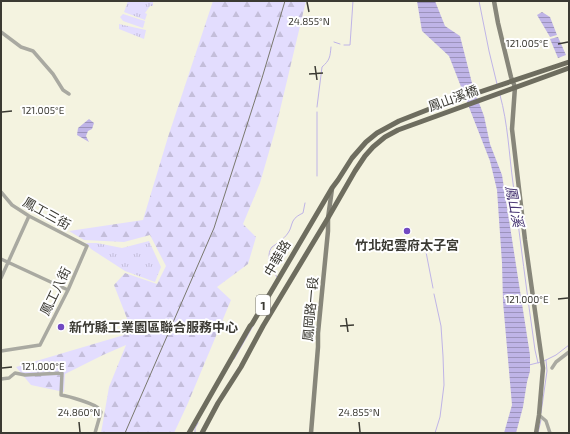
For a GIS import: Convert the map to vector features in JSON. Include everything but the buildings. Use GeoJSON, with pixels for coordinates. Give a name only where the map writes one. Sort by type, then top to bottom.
{"type":"FeatureCollection","features":[{"type":"Feature","properties":{"kind":"main road","name":"1"},"geometry":{"type":"LineString","coordinates":[[512,81],[569,62]]}},
{"type":"Feature","properties":{"kind":"main road","name":"1"},"geometry":{"type":"LineString","coordinates":[[515,87],[569,68]]}},
{"type":"Feature","properties":{"kind":"main road","name":"鳳山溪橋"},"geometry":{"type":"LineString","coordinates":[[399,121],[432,108],[512,81]]}},
{"type":"Feature","properties":{"kind":"main road","name":"鳳山溪橋"},"geometry":{"type":"LineString","coordinates":[[398,130],[515,87]]}},
{"type":"Feature","properties":{"kind":"main road","name":"中華路"},"geometry":{"type":"LineString","coordinates":[[189,431],[332,188],[352,158],[366,142],[377,133],[399,121]]}},
{"type":"Feature","properties":{"kind":"main road","name":"中華路"},"geometry":{"type":"LineString","coordinates":[[202,433],[218,403],[241,367],[263,326],[355,171],[373,147],[385,137],[398,130]]}},
{"type":"Feature","properties":{"kind":"street"},"geometry":{"type":"LineString","coordinates":[[494,1],[512,81],[515,87],[512,129],[525,240],[543,368],[536,433]]}},
{"type":"Feature","properties":{"kind":"street"},"geometry":{"type":"LineString","coordinates":[[1,32],[21,47],[33,51],[53,74],[63,90],[69,94]]}},
{"type":"Feature","properties":{"kind":"street","name":"鳳岡路一段"},"geometry":{"type":"LineString","coordinates":[[311,433],[328,218],[332,188]]}},
{"type":"Feature","properties":{"kind":"street","name":"鳳工三街"},"geometry":{"type":"LineString","coordinates":[[1,192],[12,205],[29,216],[87,246]]}},
{"type":"Feature","properties":{"kind":"street"},"geometry":{"type":"LineString","coordinates":[[1,278],[29,216]]}},
{"type":"Feature","properties":{"kind":"street","name":"鳳工八街"},"geometry":{"type":"LineString","coordinates":[[1,351],[40,345],[68,290],[87,246]]}},
{"type":"Feature","properties":{"kind":"street"},"geometry":{"type":"LineString","coordinates":[[1,259],[68,290]]}},
{"type":"Feature","properties":{"kind":"street"},"geometry":{"type":"LineString","coordinates":[[552,368],[556,362],[569,352]]}},
{"type":"Feature","properties":{"kind":"street"},"geometry":{"type":"LineString","coordinates":[[1,379],[9,378],[16,373],[25,375],[62,373],[61,395],[68,396],[95,406],[100,410],[101,412],[95,433]]}},
{"type":"Feature","properties":{"kind":"street"},"geometry":{"type":"LineString","coordinates":[[539,415],[546,421],[550,433]]}},
{"type":"Feature","properties":{"kind":"green space"},"geometry":{"type":"Polygon","coordinates":[[[128,1],[153,1],[153,6],[150,6],[145,13],[147,14],[145,20],[124,12],[128,1]]]}},
{"type":"Feature","properties":{"kind":"green space"},"geometry":{"type":"Polygon","coordinates":[[[213,1],[306,1],[275,131],[260,183],[243,224],[256,237],[248,264],[217,287],[231,300],[174,433],[101,433],[109,387],[126,345],[65,374],[64,392],[31,385],[16,367],[124,335],[128,321],[114,285],[125,273],[157,284],[166,266],[150,235],[124,242],[84,240],[69,231],[143,220],[168,137],[213,1]]]}},
{"type":"Feature","properties":{"kind":"green space"},"geometry":{"type":"Polygon","coordinates":[[[123,14],[145,21],[143,28],[123,21],[120,17],[123,14]]]}},
{"type":"Feature","properties":{"kind":"green space"},"geometry":{"type":"Polygon","coordinates":[[[119,24],[146,30],[144,39],[119,29],[119,24]]]}},
{"type":"Feature","properties":{"kind":"green space"},"geometry":{"type":"Polygon","coordinates":[[[149,241],[161,267],[155,282],[125,271],[91,249],[86,243],[97,243],[122,248],[149,241]]]}},
{"type":"Feature","properties":{"kind":"shaded area","name":"鳳山溪"},"geometry":{"type":"Polygon","coordinates":[[[417,1],[435,1],[445,26],[460,36],[473,87],[484,116],[490,144],[502,175],[530,355],[530,371],[516,433],[504,433],[512,405],[503,302],[497,190],[490,161],[449,56],[422,31],[417,1]]]}},
{"type":"Feature","properties":{"kind":"shaded area"},"geometry":{"type":"Polygon","coordinates":[[[542,12],[550,17],[557,35],[550,37],[537,15],[542,12]]]}},
{"type":"Feature","properties":{"kind":"shaded area"},"geometry":{"type":"Polygon","coordinates":[[[558,37],[566,55],[558,58],[550,39],[558,37]]]}},
{"type":"Feature","properties":{"kind":"shaded area"},"geometry":{"type":"Polygon","coordinates":[[[89,119],[94,123],[92,129],[88,131],[86,136],[89,142],[77,135],[78,128],[89,119]]]}},
{"type":"Feature","properties":{"kind":"waterway"},"geometry":{"type":"LineString","coordinates":[[344,45],[350,45],[353,1]]}},
{"type":"Feature","properties":{"kind":"waterway"},"geometry":{"type":"LineString","coordinates":[[479,1],[497,84]]}},
{"type":"Feature","properties":{"kind":"waterway"},"geometry":{"type":"LineString","coordinates":[[334,42],[340,44]]}},
{"type":"Feature","properties":{"kind":"waterway"},"geometry":{"type":"LineString","coordinates":[[317,107],[322,67],[329,58],[331,47]]}},
{"type":"Feature","properties":{"kind":"waterway"},"geometry":{"type":"LineString","coordinates":[[500,95],[507,128],[526,287],[538,363]]}},
{"type":"Feature","properties":{"kind":"waterway"},"geometry":{"type":"LineString","coordinates":[[317,112],[317,176]]}},
{"type":"Feature","properties":{"kind":"waterway"},"geometry":{"type":"LineString","coordinates":[[277,277],[270,262],[270,251],[272,247],[282,240],[287,234],[295,218],[303,213],[305,203]]}},
{"type":"Feature","properties":{"kind":"waterway"},"geometry":{"type":"LineString","coordinates":[[426,252],[433,288]]}},
{"type":"Feature","properties":{"kind":"waterway"},"geometry":{"type":"LineString","coordinates":[[434,294],[441,326],[444,385],[440,417],[435,433]]}},
{"type":"Feature","properties":{"kind":"waterway"},"geometry":{"type":"LineString","coordinates":[[234,359],[253,326]]}},
{"type":"Feature","properties":{"kind":"waterway"},"geometry":{"type":"LineString","coordinates":[[544,361],[556,355],[569,345]]}},
{"type":"Feature","properties":{"kind":"waterway"},"geometry":{"type":"LineString","coordinates":[[541,413],[547,371],[546,360]]}},
{"type":"Feature","properties":{"kind":"waterway"},"geometry":{"type":"LineString","coordinates":[[529,365],[541,362]]}},
{"type":"Feature","properties":{"kind":"waterway"},"geometry":{"type":"LineString","coordinates":[[538,433],[541,420]]}},
{"type":"Feature","properties":{"kind":"waterway"},"geometry":{"type":"LineString","coordinates":[[195,433],[195,428],[198,423]]}},
{"type":"Feature","properties":{"kind":"railway"},"geometry":{"type":"LineString","coordinates":[[125,433],[214,228],[285,1]]}},
{"type":"Feature","properties":{"kind":"place","name":"竹北妃雲府太子宮"},"geometry":{"type":"Point","coordinates":[407,231]}},
{"type":"Feature","properties":{"kind":"place","name":"新竹縣工業園區聯合服務中心"},"geometry":{"type":"Point","coordinates":[61,327]}}]}
